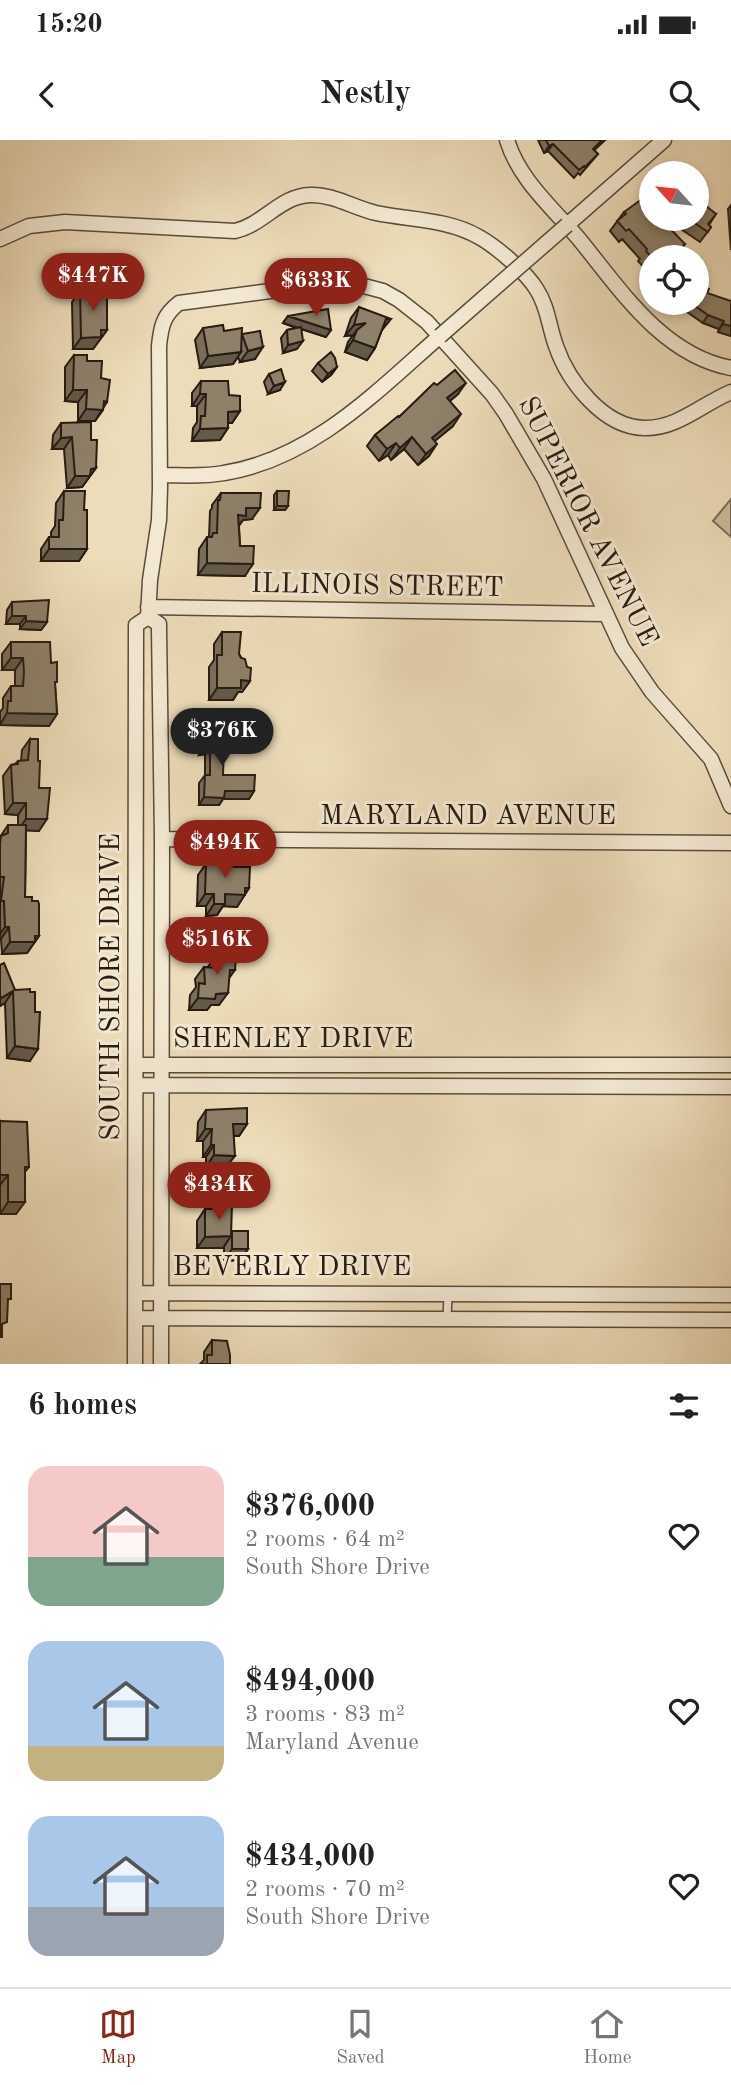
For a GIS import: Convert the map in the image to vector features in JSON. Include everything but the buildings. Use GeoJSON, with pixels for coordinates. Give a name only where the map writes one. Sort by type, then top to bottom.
{"type":"FeatureCollection","features":[{"type":"Feature","properties":{"kind":"street"},"geometry":{"type":"LineString","coordinates":[[507,140],[523,174],[600,267],[659,331],[707,362],[731,368]]}},
{"type":"Feature","properties":{"kind":"street"},"geometry":{"type":"LineString","coordinates":[[160,475],[207,476],[227,473],[264,463],[304,445],[366,401],[664,140]]}},
{"type":"Feature","properties":{"kind":"street"},"geometry":{"type":"LineString","coordinates":[[0,239],[29,226],[65,222],[235,231],[255,223],[286,201],[308,195],[328,196],[361,209],[417,218],[462,230],[479,237],[504,255],[537,289],[568,373],[588,400],[618,420],[641,428],[669,425],[731,393]]}},
{"type":"Feature","properties":{"kind":"street","name":"SUPERIOR AVENUE"},"geometry":{"type":"LineString","coordinates":[[167,314],[179,303],[327,281],[345,281],[383,292],[399,300],[427,322],[492,394],[506,414],[544,479],[622,648],[652,692],[711,759],[731,806]]}},
{"type":"Feature","properties":{"kind":"street","name":"SOUTH SHORE DRIVE"},"geometry":{"type":"LineString","coordinates":[[135,1364],[136,625],[148,612],[152,556],[159,520],[159,346],[161,325],[167,314]]}},
{"type":"Feature","properties":{"kind":"street","name":"SOUTH SHORE DRIVE"},"geometry":{"type":"LineString","coordinates":[[148,612],[159,624],[162,839],[161,1364]]}},
{"type":"Feature","properties":{"kind":"street","name":"ILLINOIS STREET"},"geometry":{"type":"LineString","coordinates":[[148,612],[605,614]]}},
{"type":"Feature","properties":{"kind":"street","name":"MARYLAND AVENUE"},"geometry":{"type":"LineString","coordinates":[[162,839],[731,843]]}},
{"type":"Feature","properties":{"kind":"street","name":"SHENLEY DRIVE"},"geometry":{"type":"LineString","coordinates":[[136,1065],[731,1065]]}},
{"type":"Feature","properties":{"kind":"street","name":"SHENLEY DRIVE"},"geometry":{"type":"LineString","coordinates":[[137,1085],[731,1087]]}},
{"type":"Feature","properties":{"kind":"street","name":"BEVERLY DRIVE"},"geometry":{"type":"LineString","coordinates":[[135,1293],[731,1295]]}},
{"type":"Feature","properties":{"kind":"street","name":"BEVERLY DRIVE"},"geometry":{"type":"LineString","coordinates":[[135,1318],[731,1320]]}},
{"type":"Feature","properties":{"kind":"lane","name":"SHENLEY DRIVE"},"geometry":{"type":"LineString","coordinates":[[449,1065],[449,1086]]}},
{"type":"Feature","properties":{"kind":"lane","name":"BEVERLY DRIVE"},"geometry":{"type":"LineString","coordinates":[[447,1320],[448,1293]]}},
{"type":"Feature","properties":{"kind":"shaded area"},"geometry":{"type":"Polygon","coordinates":[[[731,499],[731,537],[713,521],[731,499]]]}}]}
